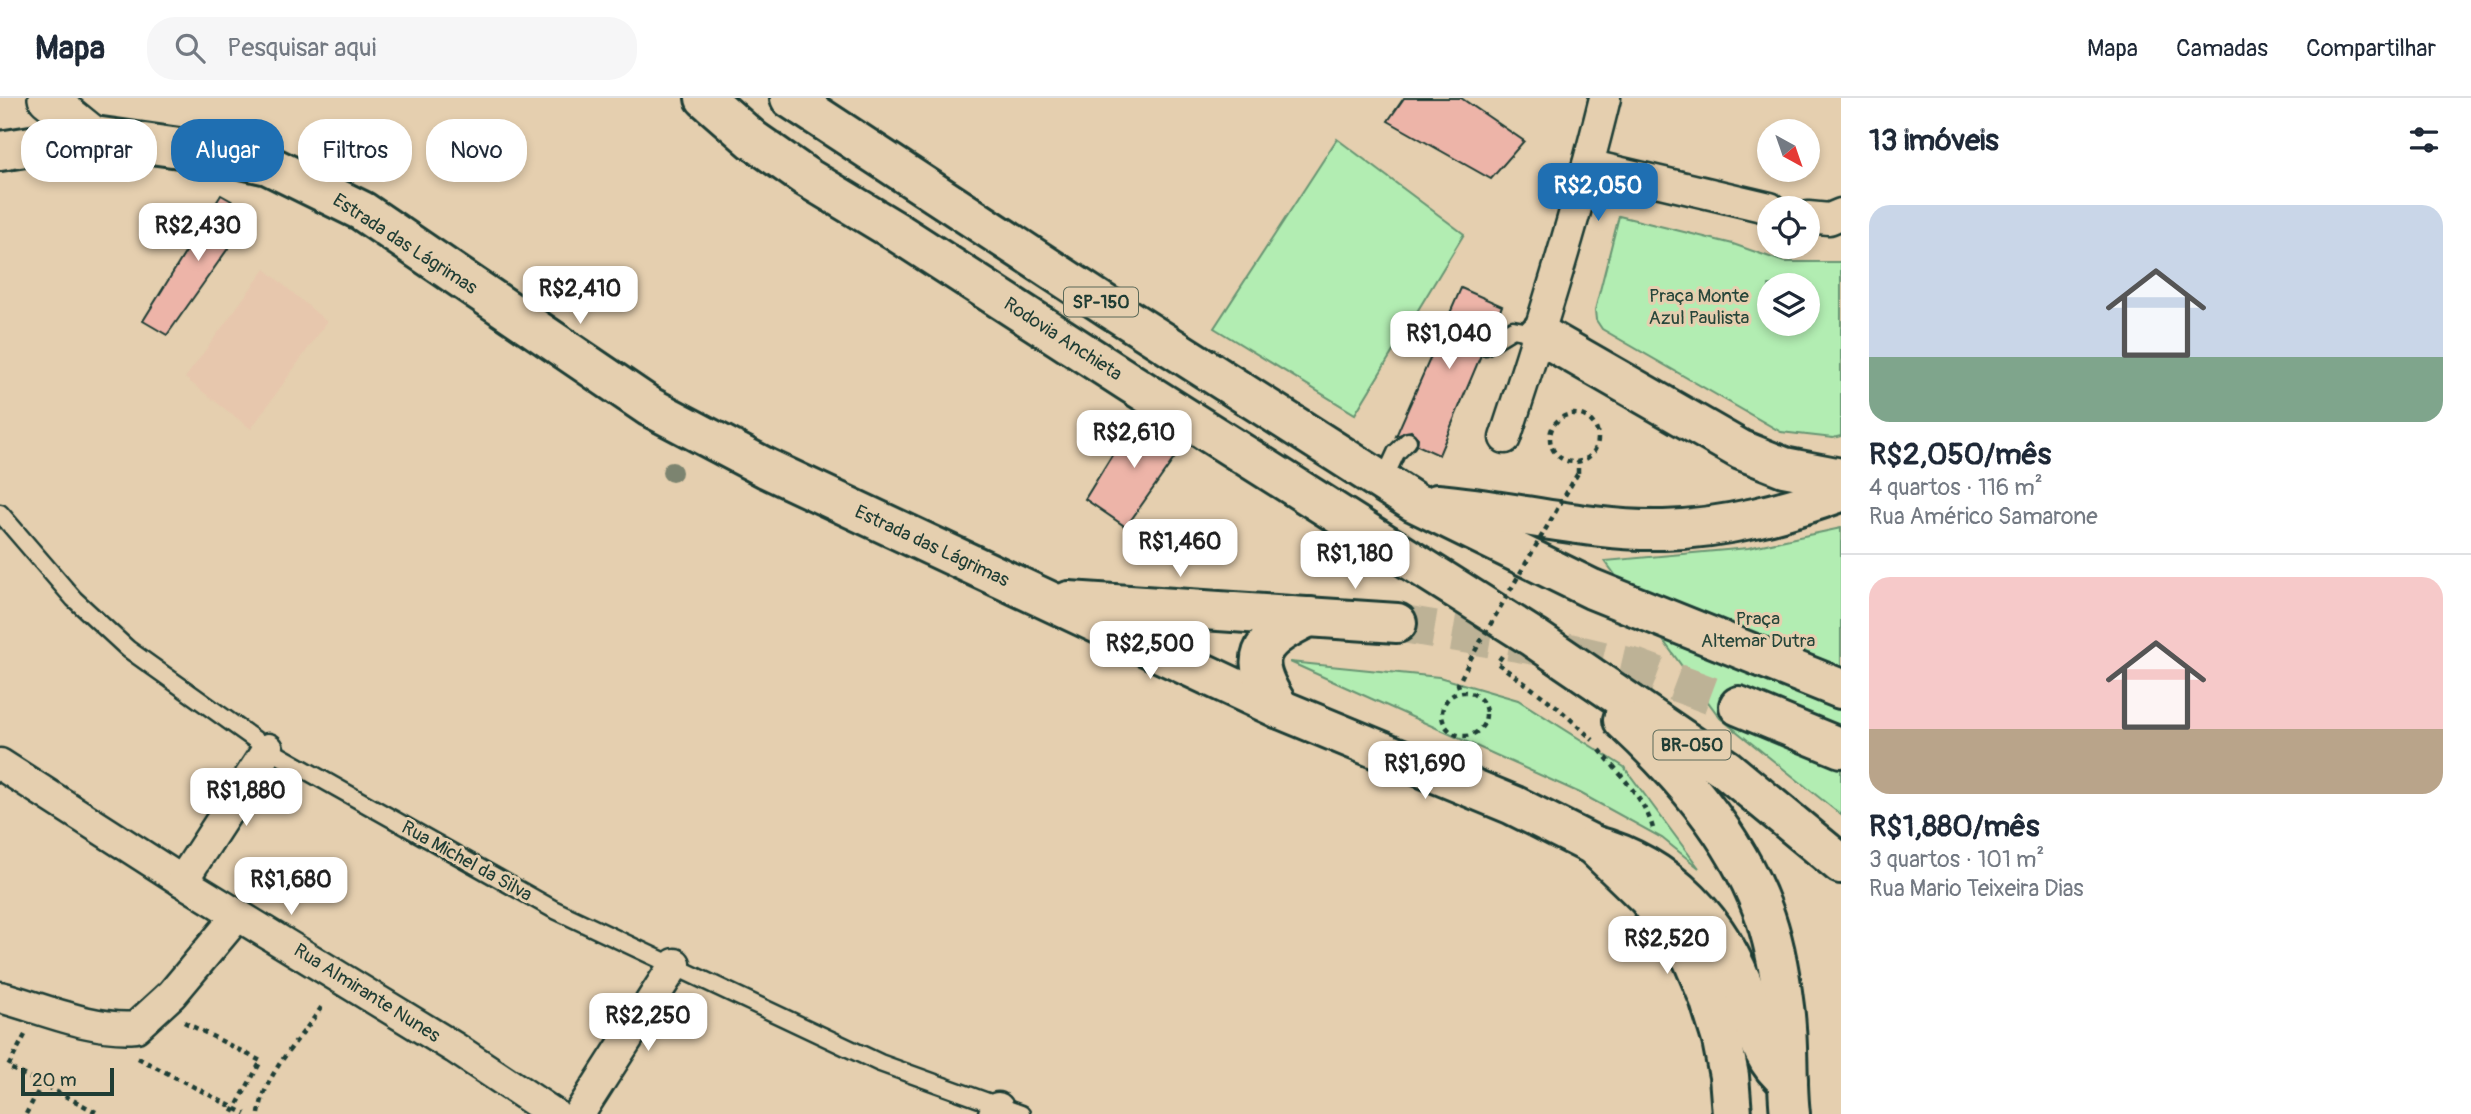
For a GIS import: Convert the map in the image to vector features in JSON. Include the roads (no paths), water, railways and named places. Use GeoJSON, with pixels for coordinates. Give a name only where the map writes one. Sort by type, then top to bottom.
{"type":"FeatureCollection","features":[{"type":"Feature","properties":{"kind":"main road","name":"Rodovia Anchieta"},"geometry":{"type":"LineString","coordinates":[[705,98],[753,140],[806,177],[897,232],[1527,634]]}},
{"type":"Feature","properties":{"kind":"main road","name":"SP-150"},"geometry":{"type":"LineString","coordinates":[[790,98],[1110,308],[1414,502],[1592,589],[1841,689]]}},
{"type":"Feature","properties":{"kind":"main road","name":"Estrada das Lágrimas"},"geometry":{"type":"LineString","coordinates":[[157,145],[268,164],[362,211],[650,407],[766,468],[1280,709],[1513,804],[1593,845],[1648,898],[1692,958],[1722,1040],[1729,1076],[1732,1114]]}},
{"type":"Feature","properties":{"kind":"main road","name":"Estrada das Lágrimas"},"geometry":{"type":"LineString","coordinates":[[0,151],[21,148]]}},
{"type":"Feature","properties":{"kind":"main road"},"geometry":{"type":"LineString","coordinates":[[1539,334],[1741,450],[1784,467],[1841,478]]}},
{"type":"Feature","properties":{"kind":"main road"},"geometry":{"type":"LineString","coordinates":[[1414,502],[1482,508],[1591,525],[1663,530],[1724,525],[1779,514],[1841,492]]}},
{"type":"Feature","properties":{"kind":"main road"},"geometry":{"type":"LineString","coordinates":[[1046,600],[1397,624]]}},
{"type":"Feature","properties":{"kind":"main road"},"geometry":{"type":"LineString","coordinates":[[1280,709],[1265,687],[1260,671],[1261,656],[1268,642],[1280,631],[1309,617]]}},
{"type":"Feature","properties":{"kind":"main road","name":"BR-050"},"geometry":{"type":"LineString","coordinates":[[1527,634],[1726,769],[1841,864]]}},
{"type":"Feature","properties":{"kind":"main road"},"geometry":{"type":"LineString","coordinates":[[1527,634],[1646,742],[1693,793],[1734,849],[1762,908],[1776,958],[1784,1010],[1788,1097]]}},
{"type":"Feature","properties":{"kind":"main road"},"geometry":{"type":"LineString","coordinates":[[1739,706],[1841,748]]}},
{"type":"Feature","properties":{"kind":"main road"},"geometry":{"type":"LineString","coordinates":[[1593,845],[1637,860],[1661,875],[1693,904],[1723,944],[1738,971],[1760,1046],[1788,1097]]}},
{"type":"Feature","properties":{"kind":"street"},"geometry":{"type":"LineString","coordinates":[[47,98],[73,119]]}},
{"type":"Feature","properties":{"kind":"street"},"geometry":{"type":"LineString","coordinates":[[1505,438],[1539,334],[1605,98]]}},
{"type":"Feature","properties":{"kind":"street"},"geometry":{"type":"LineString","coordinates":[[1588,165],[1757,205]]}},
{"type":"Feature","properties":{"kind":"street"},"geometry":{"type":"LineString","coordinates":[[1820,218],[1829,219],[1841,214]]}},
{"type":"Feature","properties":{"kind":"street"},"geometry":{"type":"LineString","coordinates":[[182,881],[268,749]]}},
{"type":"Feature","properties":{"kind":"street","name":"Rua Almirante Nunes"},"geometry":{"type":"LineString","coordinates":[[0,764],[182,881],[340,976],[554,1114]]}},
{"type":"Feature","properties":{"kind":"street"},"geometry":{"type":"LineString","coordinates":[[0,997],[118,1027],[136,1027],[158,1009],[238,915]]}},
{"type":"Feature","properties":{"kind":"street"},"geometry":{"type":"LineString","coordinates":[[579,1114],[675,964]]}},
{"type":"Feature","properties":{"kind":"lane"},"geometry":{"type":"LineString","coordinates":[[1485,346],[1513,329],[1539,334]]}},
{"type":"Feature","properties":{"kind":"lane"},"geometry":{"type":"LineString","coordinates":[[1382,481],[1396,453],[1408,441]]}},
{"type":"Feature","properties":{"kind":"lane","name":"Rua Michel da Silva"},"geometry":{"type":"LineString","coordinates":[[0,513],[74,598],[128,649],[268,749],[553,909],[675,964],[880,1063],[1004,1112]]}},
{"type":"Feature","properties":{"kind":"tunnel"},"geometry":{"type":"LineString","coordinates":[[1397,623],[1560,650],[1637,668],[1739,706]]}},
{"type":"Feature","properties":{"kind":"park label","name":"Praça Monte Azul Paulista"},"geometry":{"type":"Point","coordinates":[1699,307]}},
{"type":"Feature","properties":{"kind":"park label","name":"Praça Altemar Dutra"},"geometry":{"type":"Point","coordinates":[1758,630]}}]}
